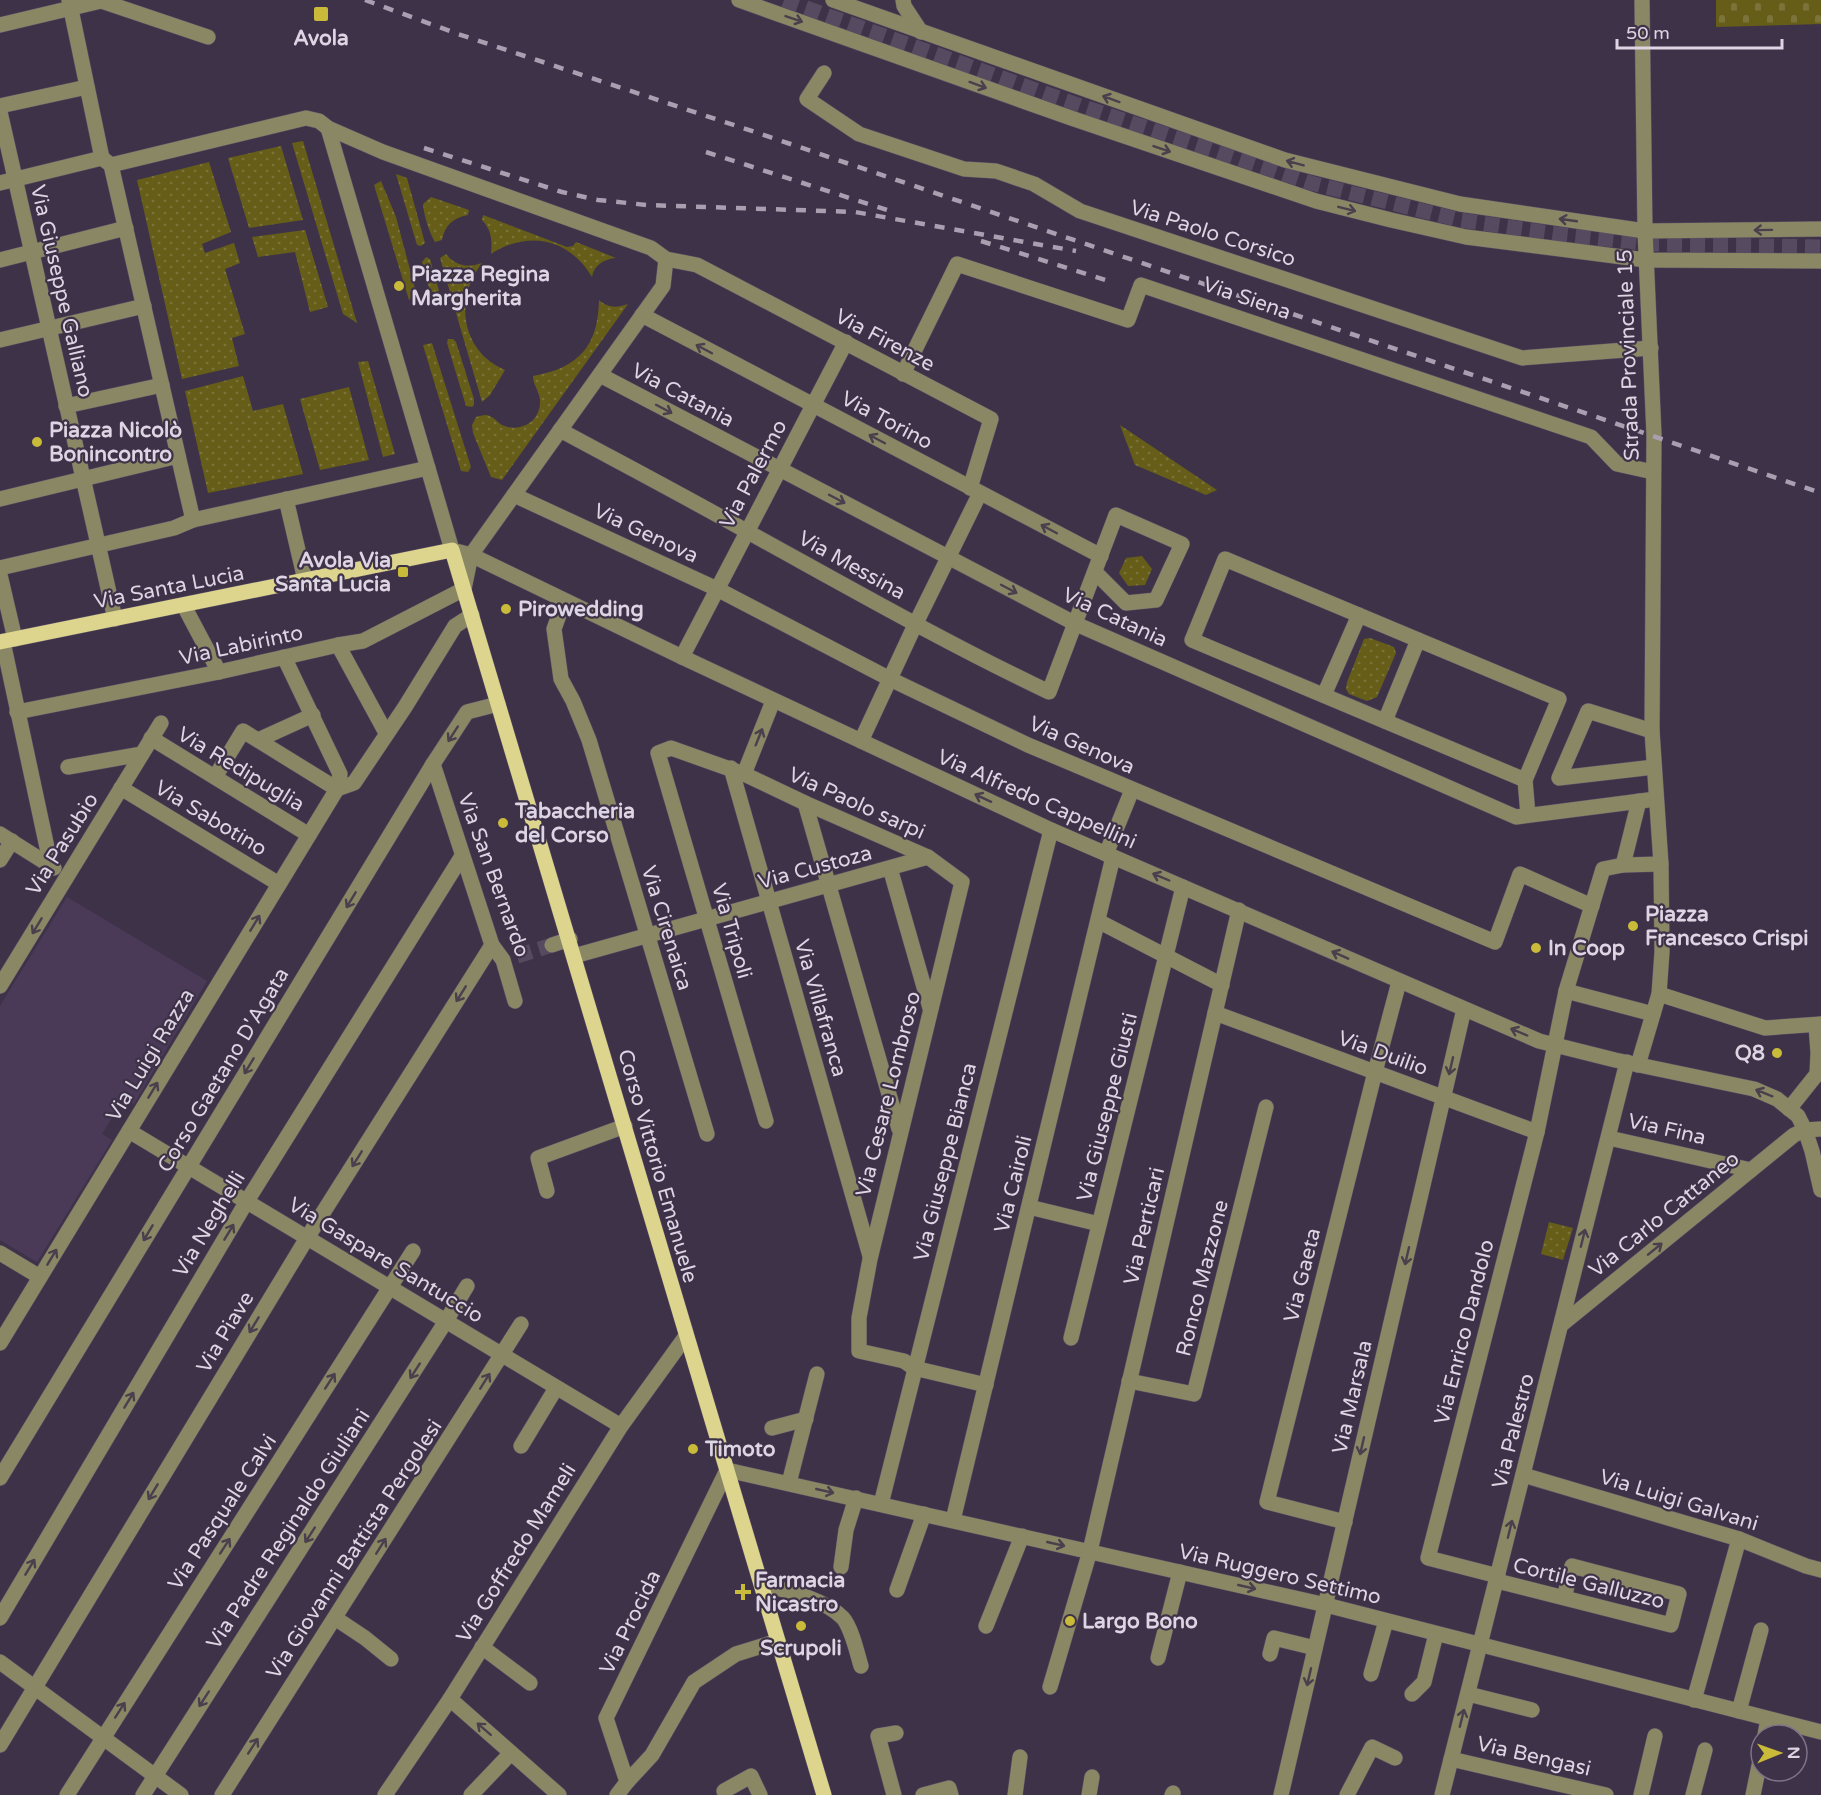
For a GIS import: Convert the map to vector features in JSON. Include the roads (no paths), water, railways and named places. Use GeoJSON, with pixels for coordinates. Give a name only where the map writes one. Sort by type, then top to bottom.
{"type":"FeatureCollection","features":[{"type":"Feature","properties":{"kind":"main road","name":"Via Santa Lucia"},"geometry":{"type":"LineString","coordinates":[[6,641],[452,550]]}},
{"type":"Feature","properties":{"kind":"main road","name":"Corso Vittorio Emanuele"},"geometry":{"type":"LineString","coordinates":[[452,550],[824,1795]]}},
{"type":"Feature","properties":{"kind":"street"},"geometry":{"type":"LineString","coordinates":[[739,0],[1071,118],[1316,201],[1467,237],[1646,260],[1821,261]]}},
{"type":"Feature","properties":{"kind":"street"},"geometry":{"type":"LineString","coordinates":[[903,0],[904,6],[921,32]]}},
{"type":"Feature","properties":{"kind":"street","name":"Strada Provinciale 15"},"geometry":{"type":"LineString","coordinates":[[1642,0],[1645,231],[1654,435],[1652,731],[1661,864]]}},
{"type":"Feature","properties":{"kind":"street"},"geometry":{"type":"LineString","coordinates":[[842,1],[921,32],[1285,160],[1460,204],[1645,231],[1821,229]]}},
{"type":"Feature","properties":{"kind":"street"},"geometry":{"type":"LineString","coordinates":[[0,25],[66,7],[101,2],[208,37]]}},
{"type":"Feature","properties":{"kind":"street"},"geometry":{"type":"LineString","coordinates":[[66,7],[81,89],[101,162],[126,228],[193,520]]}},
{"type":"Feature","properties":{"kind":"street","name":"Via Paolo Corsico"},"geometry":{"type":"LineString","coordinates":[[824,73],[807,99],[860,134],[963,169],[996,171],[1034,184],[1080,211],[1522,358],[1651,348]]}},
{"type":"Feature","properties":{"kind":"street"},"geometry":{"type":"LineString","coordinates":[[0,106],[81,89]]}},
{"type":"Feature","properties":{"kind":"street","name":"Via Giuseppe Galliano"},"geometry":{"type":"LineString","coordinates":[[0,112],[8,181],[32,252],[115,619]]}},
{"type":"Feature","properties":{"kind":"street","name":"Via Firenze"},"geometry":{"type":"LineString","coordinates":[[8,181],[306,118],[319,121],[328,128],[382,152],[651,248],[666,259],[697,265],[991,419],[975,490],[948,557],[861,741]]}},
{"type":"Feature","properties":{"kind":"street"},"geometry":{"type":"LineString","coordinates":[[328,128],[452,550]]}},
{"type":"Feature","properties":{"kind":"street"},"geometry":{"type":"LineString","coordinates":[[0,260],[126,228]]}},
{"type":"Feature","properties":{"kind":"street"},"geometry":{"type":"LineString","coordinates":[[464,589],[471,555],[520,498],[648,319],[663,286],[666,259]]}},
{"type":"Feature","properties":{"kind":"street","name":"Via Siena"},"geometry":{"type":"LineString","coordinates":[[903,374],[957,264],[1128,320],[1141,285],[1591,437],[1617,464],[1653,472]]}},
{"type":"Feature","properties":{"kind":"street"},"geometry":{"type":"LineString","coordinates":[[0,340],[144,306]]}},
{"type":"Feature","properties":{"kind":"street","name":"Via Torino"},"geometry":{"type":"LineString","coordinates":[[648,319],[1101,556]]}},
{"type":"Feature","properties":{"kind":"street","name":"Via Palermo"},"geometry":{"type":"LineString","coordinates":[[681,657],[846,342]]}},
{"type":"Feature","properties":{"kind":"street","name":"Via Catania"},"geometry":{"type":"LineString","coordinates":[[606,378],[1076,624],[1516,817],[1656,799]]}},
{"type":"Feature","properties":{"kind":"street"},"geometry":{"type":"LineString","coordinates":[[66,406],[162,385]]}},
{"type":"Feature","properties":{"kind":"street","name":"Via Messina"},"geometry":{"type":"LineString","coordinates":[[566,434],[747,531],[915,625],[1049,692],[1076,624]]}},
{"type":"Feature","properties":{"kind":"street"},"geometry":{"type":"LineString","coordinates":[[0,499],[178,456]]}},
{"type":"Feature","properties":{"kind":"street"},"geometry":{"type":"LineString","coordinates":[[0,568],[174,528],[193,520],[428,468]]}},
{"type":"Feature","properties":{"kind":"street","name":"Via Genova"},"geometry":{"type":"LineString","coordinates":[[520,498],[717,589],[890,679],[1028,745],[1495,942],[1520,874],[1592,906]]}},
{"type":"Feature","properties":{"kind":"street"},"geometry":{"type":"LineString","coordinates":[[286,499],[305,580]]}},
{"type":"Feature","properties":{"kind":"street"},"geometry":{"type":"LineString","coordinates":[[1076,624],[1095,572],[1116,515],[1182,544],[1156,600],[1126,603],[1095,572]]}},
{"type":"Feature","properties":{"kind":"street","name":"Via Alfredo Cappellini"},"geometry":{"type":"LineString","coordinates":[[452,550],[471,555],[773,701],[1051,830],[1539,1041],[1626,1066],[1754,1089],[1777,1099],[1789,1109]]}},
{"type":"Feature","properties":{"kind":"street"},"geometry":{"type":"LineString","coordinates":[[1525,780],[1192,639],[1225,559],[1559,699],[1525,780],[1528,815]]}},
{"type":"Feature","properties":{"kind":"street"},"geometry":{"type":"LineString","coordinates":[[0,575],[6,641],[17,712],[51,866]]}},
{"type":"Feature","properties":{"kind":"street","name":"Via Labirinto"},"geometry":{"type":"LineString","coordinates":[[17,712],[363,641],[464,589]]}},
{"type":"Feature","properties":{"kind":"street","name":"Via Cirenaica"},"geometry":{"type":"LineString","coordinates":[[564,601],[554,629],[561,679],[589,740],[707,1134]]}},
{"type":"Feature","properties":{"kind":"street"},"geometry":{"type":"LineString","coordinates":[[184,606],[219,672]]}},
{"type":"Feature","properties":{"kind":"street"},"geometry":{"type":"LineString","coordinates":[[337,789],[354,783],[455,626],[472,615]]}},
{"type":"Feature","properties":{"kind":"street"},"geometry":{"type":"LineString","coordinates":[[1324,695],[1359,615]]}},
{"type":"Feature","properties":{"kind":"street"},"geometry":{"type":"LineString","coordinates":[[1385,721],[1418,640]]}},
{"type":"Feature","properties":{"kind":"street"},"geometry":{"type":"LineString","coordinates":[[338,645],[386,733]]}},
{"type":"Feature","properties":{"kind":"street"},"geometry":{"type":"LineString","coordinates":[[284,657],[340,774],[337,789]]}},
{"type":"Feature","properties":{"kind":"street"},"geometry":{"type":"LineString","coordinates":[[738,771],[773,701]]}},
{"type":"Feature","properties":{"kind":"street","name":"Corso Gaetano D'Agata"},"geometry":{"type":"LineString","coordinates":[[0,1478],[433,764],[467,712],[498,704]]}},
{"type":"Feature","properties":{"kind":"street"},"geometry":{"type":"LineString","coordinates":[[1652,731],[1588,711],[1558,777],[1654,767]]}},
{"type":"Feature","properties":{"kind":"street"},"geometry":{"type":"LineString","coordinates":[[258,740],[313,715]]}},
{"type":"Feature","properties":{"kind":"street","name":"Via Pasubio"},"geometry":{"type":"LineString","coordinates":[[0,986],[161,723]]}},
{"type":"Feature","properties":{"kind":"street"},"geometry":{"type":"LineString","coordinates":[[215,777],[243,731],[337,789]]}},
{"type":"Feature","properties":{"kind":"street","name":"Via Redipuglia"},"geometry":{"type":"LineString","coordinates":[[151,738],[309,835]]}},
{"type":"Feature","properties":{"kind":"street","name":"Via Paolo sarpi"},"geometry":{"type":"LineString","coordinates":[[658,753],[671,748],[738,771],[928,858],[962,882]]}},
{"type":"Feature","properties":{"kind":"street"},"geometry":{"type":"LineString","coordinates":[[68,766],[142,753]]}},
{"type":"Feature","properties":{"kind":"street","name":"Via Tripoli"},"geometry":{"type":"LineString","coordinates":[[658,753],[766,1121]]}},
{"type":"Feature","properties":{"kind":"street","name":"Via San Bernardo"},"geometry":{"type":"LineString","coordinates":[[433,764],[492,945],[510,958],[515,1001]]}},
{"type":"Feature","properties":{"kind":"street","name":"Via Villafranca"},"geometry":{"type":"LineString","coordinates":[[738,771],[768,902],[870,1259]]}},
{"type":"Feature","properties":{"kind":"street","name":"Via Sabotino"},"geometry":{"type":"LineString","coordinates":[[121,788],[279,884]]}},
{"type":"Feature","properties":{"kind":"street","name":"Via Luigi Razza"},"geometry":{"type":"LineString","coordinates":[[0,1343],[337,789]]}},
{"type":"Feature","properties":{"kind":"street","name":"Via Cairoli"},"geometry":{"type":"LineString","coordinates":[[953,1520],[1098,921],[1110,856],[1132,790]]}},
{"type":"Feature","properties":{"kind":"street"},"geometry":{"type":"LineString","coordinates":[[1639,801],[1623,865],[1661,864]]}},
{"type":"Feature","properties":{"kind":"street"},"geometry":{"type":"LineString","coordinates":[[805,803],[900,1131]]}},
{"type":"Feature","properties":{"kind":"street","name":"Via Giuseppe Bianca"},"geometry":{"type":"LineString","coordinates":[[881,1504],[1051,830]]}},
{"type":"Feature","properties":{"kind":"street"},"geometry":{"type":"LineString","coordinates":[[0,860],[6,838],[67,876]]}},
{"type":"Feature","properties":{"kind":"street","name":"Via Neghelli"},"geometry":{"type":"LineString","coordinates":[[0,1618],[247,1201],[462,856]]}},
{"type":"Feature","properties":{"kind":"street","name":"Via Custoza"},"geometry":{"type":"LineString","coordinates":[[574,956],[928,858]]}},
{"type":"Feature","properties":{"kind":"street","name":"Via Palestro"},"geometry":{"type":"LineString","coordinates":[[1442,1795],[1626,1066],[1653,1014],[1659,994],[1662,952],[1661,864]]}},
{"type":"Feature","properties":{"kind":"street","name":"Via Enrico Dandolo"},"geometry":{"type":"LineString","coordinates":[[1497,1579],[1428,1558],[1537,1132],[1566,991],[1603,869],[1623,865]]}},
{"type":"Feature","properties":{"kind":"street"},"geometry":{"type":"LineString","coordinates":[[890,868],[930,1008]]}},
{"type":"Feature","properties":{"kind":"street","name":"Via Cesare Lombroso"},"geometry":{"type":"LineString","coordinates":[[914,1368],[904,1361],[859,1351],[859,1318],[870,1259],[900,1131],[962,882]]}},
{"type":"Feature","properties":{"kind":"street","name":"Via Giuseppe Giusti"},"geometry":{"type":"LineString","coordinates":[[1071,1338],[1183,887]]}},
{"type":"Feature","properties":{"kind":"street","name":"Via Perticari"},"geometry":{"type":"LineString","coordinates":[[1050,1687],[1090,1551],[1239,910]]}},
{"type":"Feature","properties":{"kind":"street"},"geometry":{"type":"LineString","coordinates":[[1098,921],[1222,985]]}},
{"type":"Feature","properties":{"kind":"street"},"geometry":{"type":"LineString","coordinates":[[552,945],[570,939]]}},
{"type":"Feature","properties":{"kind":"street","name":"Via Piave"},"geometry":{"type":"LineString","coordinates":[[0,1745],[307,1238],[492,945]]}},
{"type":"Feature","properties":{"kind":"street","name":"Via Gaeta"},"geometry":{"type":"LineString","coordinates":[[1345,1522],[1268,1502],[1375,1072],[1400,982]]}},
{"type":"Feature","properties":{"kind":"street"},"geometry":{"type":"LineString","coordinates":[[1566,991],[1653,1014]]}},
{"type":"Feature","properties":{"kind":"street"},"geometry":{"type":"LineString","coordinates":[[1659,994],[1765,1028],[1818,1024],[1819,1074],[1789,1109],[1798,1116],[1799,1133],[1812,1151],[1821,1190]]}},
{"type":"Feature","properties":{"kind":"street","name":"Via Marsala"},"geometry":{"type":"LineString","coordinates":[[1281,1795],[1464,1009]]}},
{"type":"Feature","properties":{"kind":"street","name":"Via Duilio"},"geometry":{"type":"LineString","coordinates":[[1215,1013],[1537,1132]]}},
{"type":"Feature","properties":{"kind":"street","name":"Ronco Mazzone"},"geometry":{"type":"LineString","coordinates":[[1129,1381],[1194,1394],[1266,1107]]}},
{"type":"Feature","properties":{"kind":"street"},"geometry":{"type":"LineString","coordinates":[[547,1191],[538,1158],[625,1126]]}},
{"type":"Feature","properties":{"kind":"street"},"geometry":{"type":"LineString","coordinates":[[1799,1133],[1821,1129]]}},
{"type":"Feature","properties":{"kind":"street","name":"Via Gaspare Santuccio"},"geometry":{"type":"LineString","coordinates":[[129,1131],[621,1426]]}},
{"type":"Feature","properties":{"kind":"street","name":"Via Carlo Cattaneo"},"geometry":{"type":"LineString","coordinates":[[1561,1325],[1799,1133]]}},
{"type":"Feature","properties":{"kind":"street","name":"Via Fina"},"geometry":{"type":"LineString","coordinates":[[1609,1138],[1751,1170]]}},
{"type":"Feature","properties":{"kind":"street"},"geometry":{"type":"LineString","coordinates":[[1029,1207],[1099,1224]]}},
{"type":"Feature","properties":{"kind":"street","name":"Via Pasquale Calvi"},"geometry":{"type":"LineString","coordinates":[[67,1795],[413,1251]]}},
{"type":"Feature","properties":{"kind":"street"},"geometry":{"type":"LineString","coordinates":[[0,1253],[40,1277]]}},
{"type":"Feature","properties":{"kind":"street","name":"Via Padre Reginaldo Giuliani"},"geometry":{"type":"LineString","coordinates":[[143,1795],[467,1286]]}},
{"type":"Feature","properties":{"kind":"street","name":"Via Giovanni Battista Pergolesi"},"geometry":{"type":"LineString","coordinates":[[222,1795],[521,1324]]}},
{"type":"Feature","properties":{"kind":"street","name":"Via Goffredo Mameli"},"geometry":{"type":"LineString","coordinates":[[385,1795],[450,1699],[621,1426],[686,1336]]}},
{"type":"Feature","properties":{"kind":"street"},"geometry":{"type":"LineString","coordinates":[[914,1368],[986,1385]]}},
{"type":"Feature","properties":{"kind":"street"},"geometry":{"type":"LineString","coordinates":[[789,1483],[817,1374]]}},
{"type":"Feature","properties":{"kind":"street"},"geometry":{"type":"LineString","coordinates":[[521,1446],[556,1388]]}},
{"type":"Feature","properties":{"kind":"street"},"geometry":{"type":"LineString","coordinates":[[772,1428],[806,1419]]}},
{"type":"Feature","properties":{"kind":"street","name":"Via Ruggero Settimo"},"geometry":{"type":"LineString","coordinates":[[727,1470],[1326,1605],[1821,1732]]}},
{"type":"Feature","properties":{"kind":"street","name":"Via Procida"},"geometry":{"type":"LineString","coordinates":[[627,1782],[606,1718],[727,1470]]}},
{"type":"Feature","properties":{"kind":"street","name":"Via Luigi Galvani"},"geometry":{"type":"LineString","coordinates":[[1523,1475],[1739,1539],[1821,1570]]}},
{"type":"Feature","properties":{"kind":"street"},"geometry":{"type":"LineString","coordinates":[[841,1568],[846,1530],[856,1498]]}},
{"type":"Feature","properties":{"kind":"street"},"geometry":{"type":"LineString","coordinates":[[897,1590],[924,1514]]}},
{"type":"Feature","properties":{"kind":"street"},"geometry":{"type":"LineString","coordinates":[[986,1626],[1022,1536]]}},
{"type":"Feature","properties":{"kind":"street"},"geometry":{"type":"LineString","coordinates":[[1694,1700],[1739,1539]]}},
{"type":"Feature","properties":{"kind":"street","name":"Cortile Galluzzo"},"geometry":{"type":"LineString","coordinates":[[1497,1579],[1564,1598],[1671,1625],[1679,1594],[1572,1566],[1564,1598]]}},
{"type":"Feature","properties":{"kind":"street"},"geometry":{"type":"LineString","coordinates":[[1158,1658],[1180,1572]]}},
{"type":"Feature","properties":{"kind":"street"},"geometry":{"type":"LineString","coordinates":[[761,1584],[812,1599],[843,1619],[853,1638],[861,1666]]}},
{"type":"Feature","properties":{"kind":"street"},"geometry":{"type":"LineString","coordinates":[[335,1618],[391,1659]]}},
{"type":"Feature","properties":{"kind":"street"},"geometry":{"type":"LineString","coordinates":[[1371,1674],[1386,1621]]}},
{"type":"Feature","properties":{"kind":"street"},"geometry":{"type":"LineString","coordinates":[[1739,1711],[1761,1630]]}},
{"type":"Feature","properties":{"kind":"street"},"geometry":{"type":"LineString","coordinates":[[1412,1694],[1424,1682],[1436,1634]]}},
{"type":"Feature","properties":{"kind":"street"},"geometry":{"type":"LineString","coordinates":[[1270,1654],[1274,1638],[1315,1648]]}},
{"type":"Feature","properties":{"kind":"street"},"geometry":{"type":"LineString","coordinates":[[617,1795],[652,1755],[694,1682],[736,1653],[778,1641]]}},
{"type":"Feature","properties":{"kind":"street"},"geometry":{"type":"LineString","coordinates":[[482,1647],[530,1683]]}},
{"type":"Feature","properties":{"kind":"street"},"geometry":{"type":"LineString","coordinates":[[0,1662],[181,1795]]}},
{"type":"Feature","properties":{"kind":"street"},"geometry":{"type":"LineString","coordinates":[[1468,1694],[1532,1710]]}},
{"type":"Feature","properties":{"kind":"street"},"geometry":{"type":"LineString","coordinates":[[450,1699],[559,1795]]}},
{"type":"Feature","properties":{"kind":"street"},"geometry":{"type":"LineString","coordinates":[[1767,1723],[1768,1719]]}},
{"type":"Feature","properties":{"kind":"street"},"geometry":{"type":"LineString","coordinates":[[893,1792],[878,1736],[896,1733]]}},
{"type":"Feature","properties":{"kind":"street"},"geometry":{"type":"LineString","coordinates":[[1641,1795],[1655,1736]]}},
{"type":"Feature","properties":{"kind":"street"},"geometry":{"type":"LineString","coordinates":[[1347,1795],[1372,1748],[1395,1758]]}},
{"type":"Feature","properties":{"kind":"street"},"geometry":{"type":"LineString","coordinates":[[1693,1795],[1704,1750]]}},
{"type":"Feature","properties":{"kind":"street"},"geometry":{"type":"LineString","coordinates":[[471,1795],[511,1753]]}},
{"type":"Feature","properties":{"kind":"street"},"geometry":{"type":"LineString","coordinates":[[1015,1795],[1020,1756]]}},
{"type":"Feature","properties":{"kind":"street","name":"Via Bengasi"},"geometry":{"type":"LineString","coordinates":[[1451,1759],[1606,1795]]}},
{"type":"Feature","properties":{"kind":"street"},"geometry":{"type":"LineString","coordinates":[[724,1791],[752,1776],[760,1795]]}},
{"type":"Feature","properties":{"kind":"street"},"geometry":{"type":"LineString","coordinates":[[1089,1795],[1092,1777]]}},
{"type":"Feature","properties":{"kind":"street"},"geometry":{"type":"LineString","coordinates":[[923,1795],[949,1788],[951,1795]]}},
{"type":"Feature","properties":{"kind":"tunnel"},"geometry":{"type":"LineString","coordinates":[[784,0],[1075,104],[1311,183],[1460,220],[1557,234],[1653,244],[1821,247]]}},
{"type":"Feature","properties":{"kind":"tunnel"},"geometry":{"type":"LineString","coordinates":[[517,956],[552,945]]}},
{"type":"Feature","properties":{"kind":"railway"},"geometry":{"type":"LineString","coordinates":[[365,0],[458,34],[758,133],[1821,493]]}},
{"type":"Feature","properties":{"kind":"railway"},"geometry":{"type":"LineString","coordinates":[[424,148],[562,192],[598,200],[647,205],[855,212],[1076,251]]}},
{"type":"Feature","properties":{"kind":"railway"},"geometry":{"type":"LineString","coordinates":[[706,152],[887,210]]}},
{"type":"Feature","properties":{"kind":"railway"},"geometry":{"type":"LineString","coordinates":[[981,241],[1112,282]]}},
{"type":"Feature","properties":{"kind":"place","name":"Avola"},"geometry":{"type":"Point","coordinates":[321,14]}},
{"type":"Feature","properties":{"kind":"place","name":"Piazza Regina Margherita"},"geometry":{"type":"Point","coordinates":[399,286]}},
{"type":"Feature","properties":{"kind":"place","name":"Piazza Nicolò Bonincontro"},"geometry":{"type":"Point","coordinates":[37,442]}},
{"type":"Feature","properties":{"kind":"place","name":"Avola Via Santa Lucia"},"geometry":{"type":"Point","coordinates":[403,572]}},
{"type":"Feature","properties":{"kind":"place","name":"Pirowedding"},"geometry":{"type":"Point","coordinates":[506,609]}},
{"type":"Feature","properties":{"kind":"place","name":"Tabaccheria del Corso"},"geometry":{"type":"Point","coordinates":[503,823]}},
{"type":"Feature","properties":{"kind":"place","name":"Piazza Francesco Crispi"},"geometry":{"type":"Point","coordinates":[1633,926]}},
{"type":"Feature","properties":{"kind":"place","name":"In Coop"},"geometry":{"type":"Point","coordinates":[1536,948]}},
{"type":"Feature","properties":{"kind":"place","name":"Q8"},"geometry":{"type":"Point","coordinates":[1777,1053]}},
{"type":"Feature","properties":{"kind":"place","name":"Timoto"},"geometry":{"type":"Point","coordinates":[693,1449]}},
{"type":"Feature","properties":{"kind":"place","name":"Farmacia Nicastro"},"geometry":{"type":"Point","coordinates":[743,1592]}},
{"type":"Feature","properties":{"kind":"place","name":"Largo Bono"},"geometry":{"type":"Point","coordinates":[1070,1621]}},
{"type":"Feature","properties":{"kind":"place","name":"Scrupoli"},"geometry":{"type":"Point","coordinates":[801,1626]}}]}
